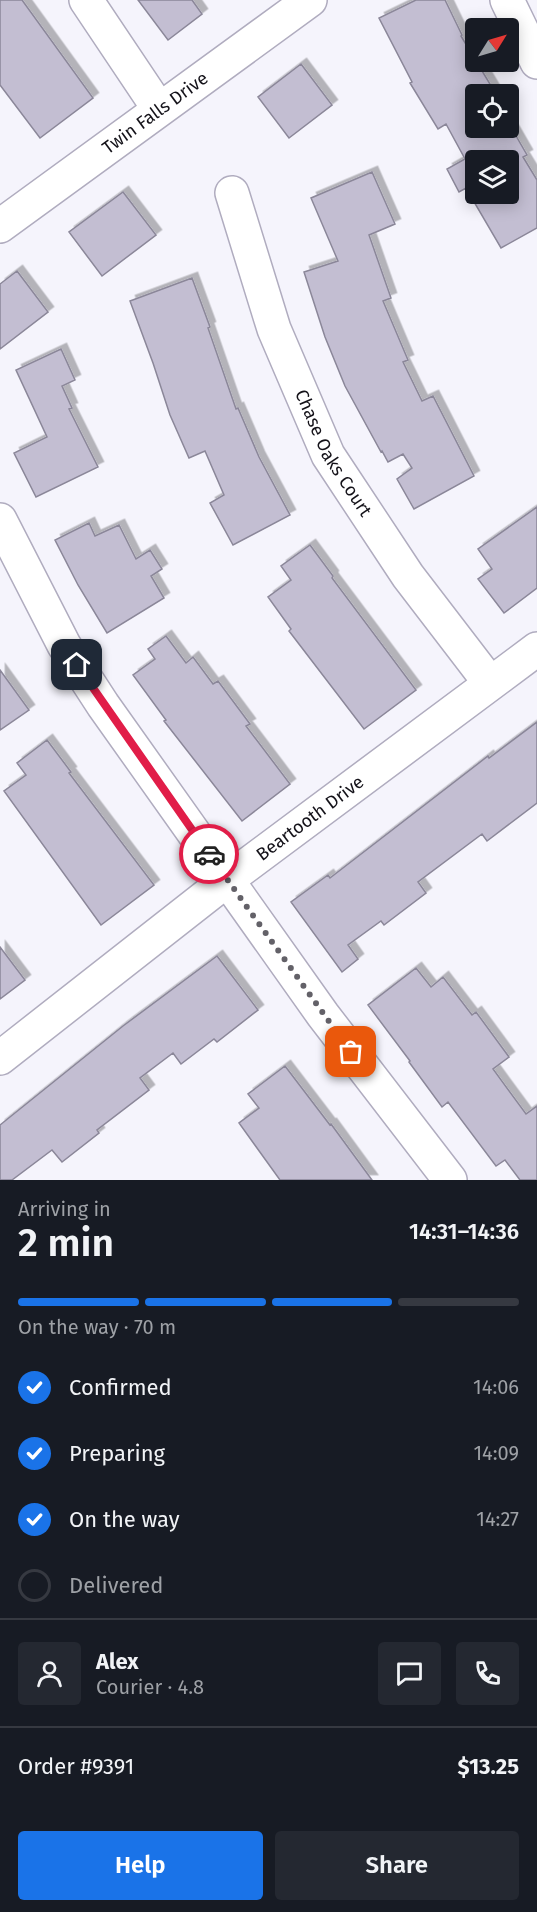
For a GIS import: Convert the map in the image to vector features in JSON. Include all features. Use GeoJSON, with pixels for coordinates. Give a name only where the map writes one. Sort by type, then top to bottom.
{"type":"FeatureCollection","features":[{"type":"Feature","properties":{"kind":"street"},"geometry":{"type":"LineString","coordinates":[[86,0],[159,109]]}},
{"type":"Feature","properties":{"kind":"street","name":"Twin Falls Drive"},"geometry":{"type":"LineString","coordinates":[[0,226],[310,0]]}},
{"type":"Feature","properties":{"kind":"street"},"geometry":{"type":"LineString","coordinates":[[507,0],[537,62]]}},
{"type":"Feature","properties":{"kind":"street","name":"Chase Oaks Court"},"geometry":{"type":"LineString","coordinates":[[232,193],[274,329],[328,455],[408,576],[490,683]]}},
{"type":"Feature","properties":{"kind":"street"},"geometry":{"type":"LineString","coordinates":[[0,520],[64,645],[103,705],[323,1015],[450,1180]]}},
{"type":"Feature","properties":{"kind":"street","name":"Beartooth Drive"},"geometry":{"type":"LineString","coordinates":[[0,1058],[227,880],[537,649]]}},
{"type":"Feature","properties":{"kind":"building"},"geometry":{"type":"Polygon","coordinates":[[[0,0],[22,0],[93,98],[40,138],[0,85],[0,0]]]}},
{"type":"Feature","properties":{"kind":"building"},"geometry":{"type":"Polygon","coordinates":[[[138,0],[192,0],[202,14],[168,40],[138,0]]]}},
{"type":"Feature","properties":{"kind":"building"},"geometry":{"type":"Polygon","coordinates":[[[416,0],[445,0],[465,43],[465,72],[483,72],[490,84],[465,84],[465,138],[517,138],[527,155],[523,157],[537,180],[537,228],[501,248],[475,204],[519,204],[519,150],[465,150],[465,159],[446,124],[438,129],[410,83],[412,82],[379,18],[416,0]]]}},
{"type":"Feature","properties":{"kind":"building"},"geometry":{"type":"Polygon","coordinates":[[[301,64],[332,105],[289,138],[258,97],[301,64]]]}},
{"type":"Feature","properties":{"kind":"building"},"geometry":{"type":"Polygon","coordinates":[[[465,159],[465,189],[459,192],[447,169],[465,159]]]}},
{"type":"Feature","properties":{"kind":"building"},"geometry":{"type":"Polygon","coordinates":[[[372,172],[395,224],[369,235],[391,298],[383,301],[408,360],[403,362],[422,401],[433,396],[474,476],[414,509],[397,479],[412,468],[403,454],[388,462],[381,452],[345,386],[325,337],[304,272],[338,261],[311,198],[372,172]]]}},
{"type":"Feature","properties":{"kind":"building"},"geometry":{"type":"Polygon","coordinates":[[[123,192],[156,235],[102,276],[69,232],[123,192]]]}},
{"type":"Feature","properties":{"kind":"building"},"geometry":{"type":"Polygon","coordinates":[[[17,271],[48,312],[0,349],[0,284],[17,271]]]}},
{"type":"Feature","properties":{"kind":"building"},"geometry":{"type":"Polygon","coordinates":[[[192,278],[236,409],[238,408],[259,457],[290,515],[233,545],[210,503],[224,495],[205,451],[189,458],[170,415],[130,301],[192,278]]]}},
{"type":"Feature","properties":{"kind":"building"},"geometry":{"type":"Polygon","coordinates":[[[61,349],[75,380],[62,386],[72,408],[69,409],[98,467],[36,497],[14,453],[47,437],[16,370],[61,349]]]}},
{"type":"Feature","properties":{"kind":"building"},"geometry":{"type":"Polygon","coordinates":[[[537,507],[537,588],[504,613],[478,579],[492,569],[478,549],[537,507]]]}},
{"type":"Feature","properties":{"kind":"building"},"geometry":{"type":"Polygon","coordinates":[[[89,523],[95,536],[119,525],[136,559],[150,550],[162,569],[151,576],[164,598],[107,633],[78,585],[55,540],[89,523]]]}},
{"type":"Feature","properties":{"kind":"building"},"geometry":{"type":"Polygon","coordinates":[[[310,545],[416,690],[364,729],[289,631],[291,629],[268,597],[291,580],[281,566],[310,545]]]}},
{"type":"Feature","properties":{"kind":"building"},"geometry":{"type":"Polygon","coordinates":[[[166,636],[186,663],[193,657],[213,684],[218,681],[250,724],[246,726],[290,784],[242,821],[164,721],[166,720],[133,675],[155,659],[148,649],[166,636]]]}},
{"type":"Feature","properties":{"kind":"building"},"geometry":{"type":"Polygon","coordinates":[[[0,670],[29,710],[0,730],[0,670]]]}},
{"type":"Feature","properties":{"kind":"building"},"geometry":{"type":"Polygon","coordinates":[[[537,722],[537,803],[487,841],[482,834],[418,882],[426,893],[384,925],[381,921],[348,945],[358,959],[342,972],[291,902],[328,875],[330,878],[488,756],[489,758],[537,722]]]}},
{"type":"Feature","properties":{"kind":"building"},"geometry":{"type":"Polygon","coordinates":[[[47,740],[71,772],[69,773],[154,885],[101,925],[4,791],[26,775],[17,763],[47,740]]]}},
{"type":"Feature","properties":{"kind":"building"},"geometry":{"type":"Polygon","coordinates":[[[0,947],[25,980],[0,999],[0,947]]]}},
{"type":"Feature","properties":{"kind":"building"},"geometry":{"type":"Polygon","coordinates":[[[217,956],[258,1010],[217,1042],[214,1039],[181,1064],[173,1053],[140,1078],[149,1090],[97,1130],[99,1133],[62,1162],[52,1150],[12,1180],[0,1180],[0,1125],[123,1026],[217,956]]]}},
{"type":"Feature","properties":{"kind":"building"},"geometry":{"type":"Polygon","coordinates":[[[416,968],[431,987],[443,977],[472,1015],[476,1012],[509,1057],[493,1069],[526,1114],[537,1106],[537,1180],[520,1180],[505,1160],[496,1166],[448,1102],[442,1107],[368,1005],[416,968]]]}},
{"type":"Feature","properties":{"kind":"building"},"geometry":{"type":"Polygon","coordinates":[[[285,1066],[372,1180],[280,1180],[239,1123],[259,1108],[248,1094],[285,1066]]]}},
{"type":"Feature","properties":{"kind":"way so far"},"geometry":{"type":"LineString","coordinates":[[209,854],[351,1052]]}},
{"type":"Feature","properties":{"kind":"route"},"geometry":{"type":"LineString","coordinates":[[77,665],[209,854]]}}]}
